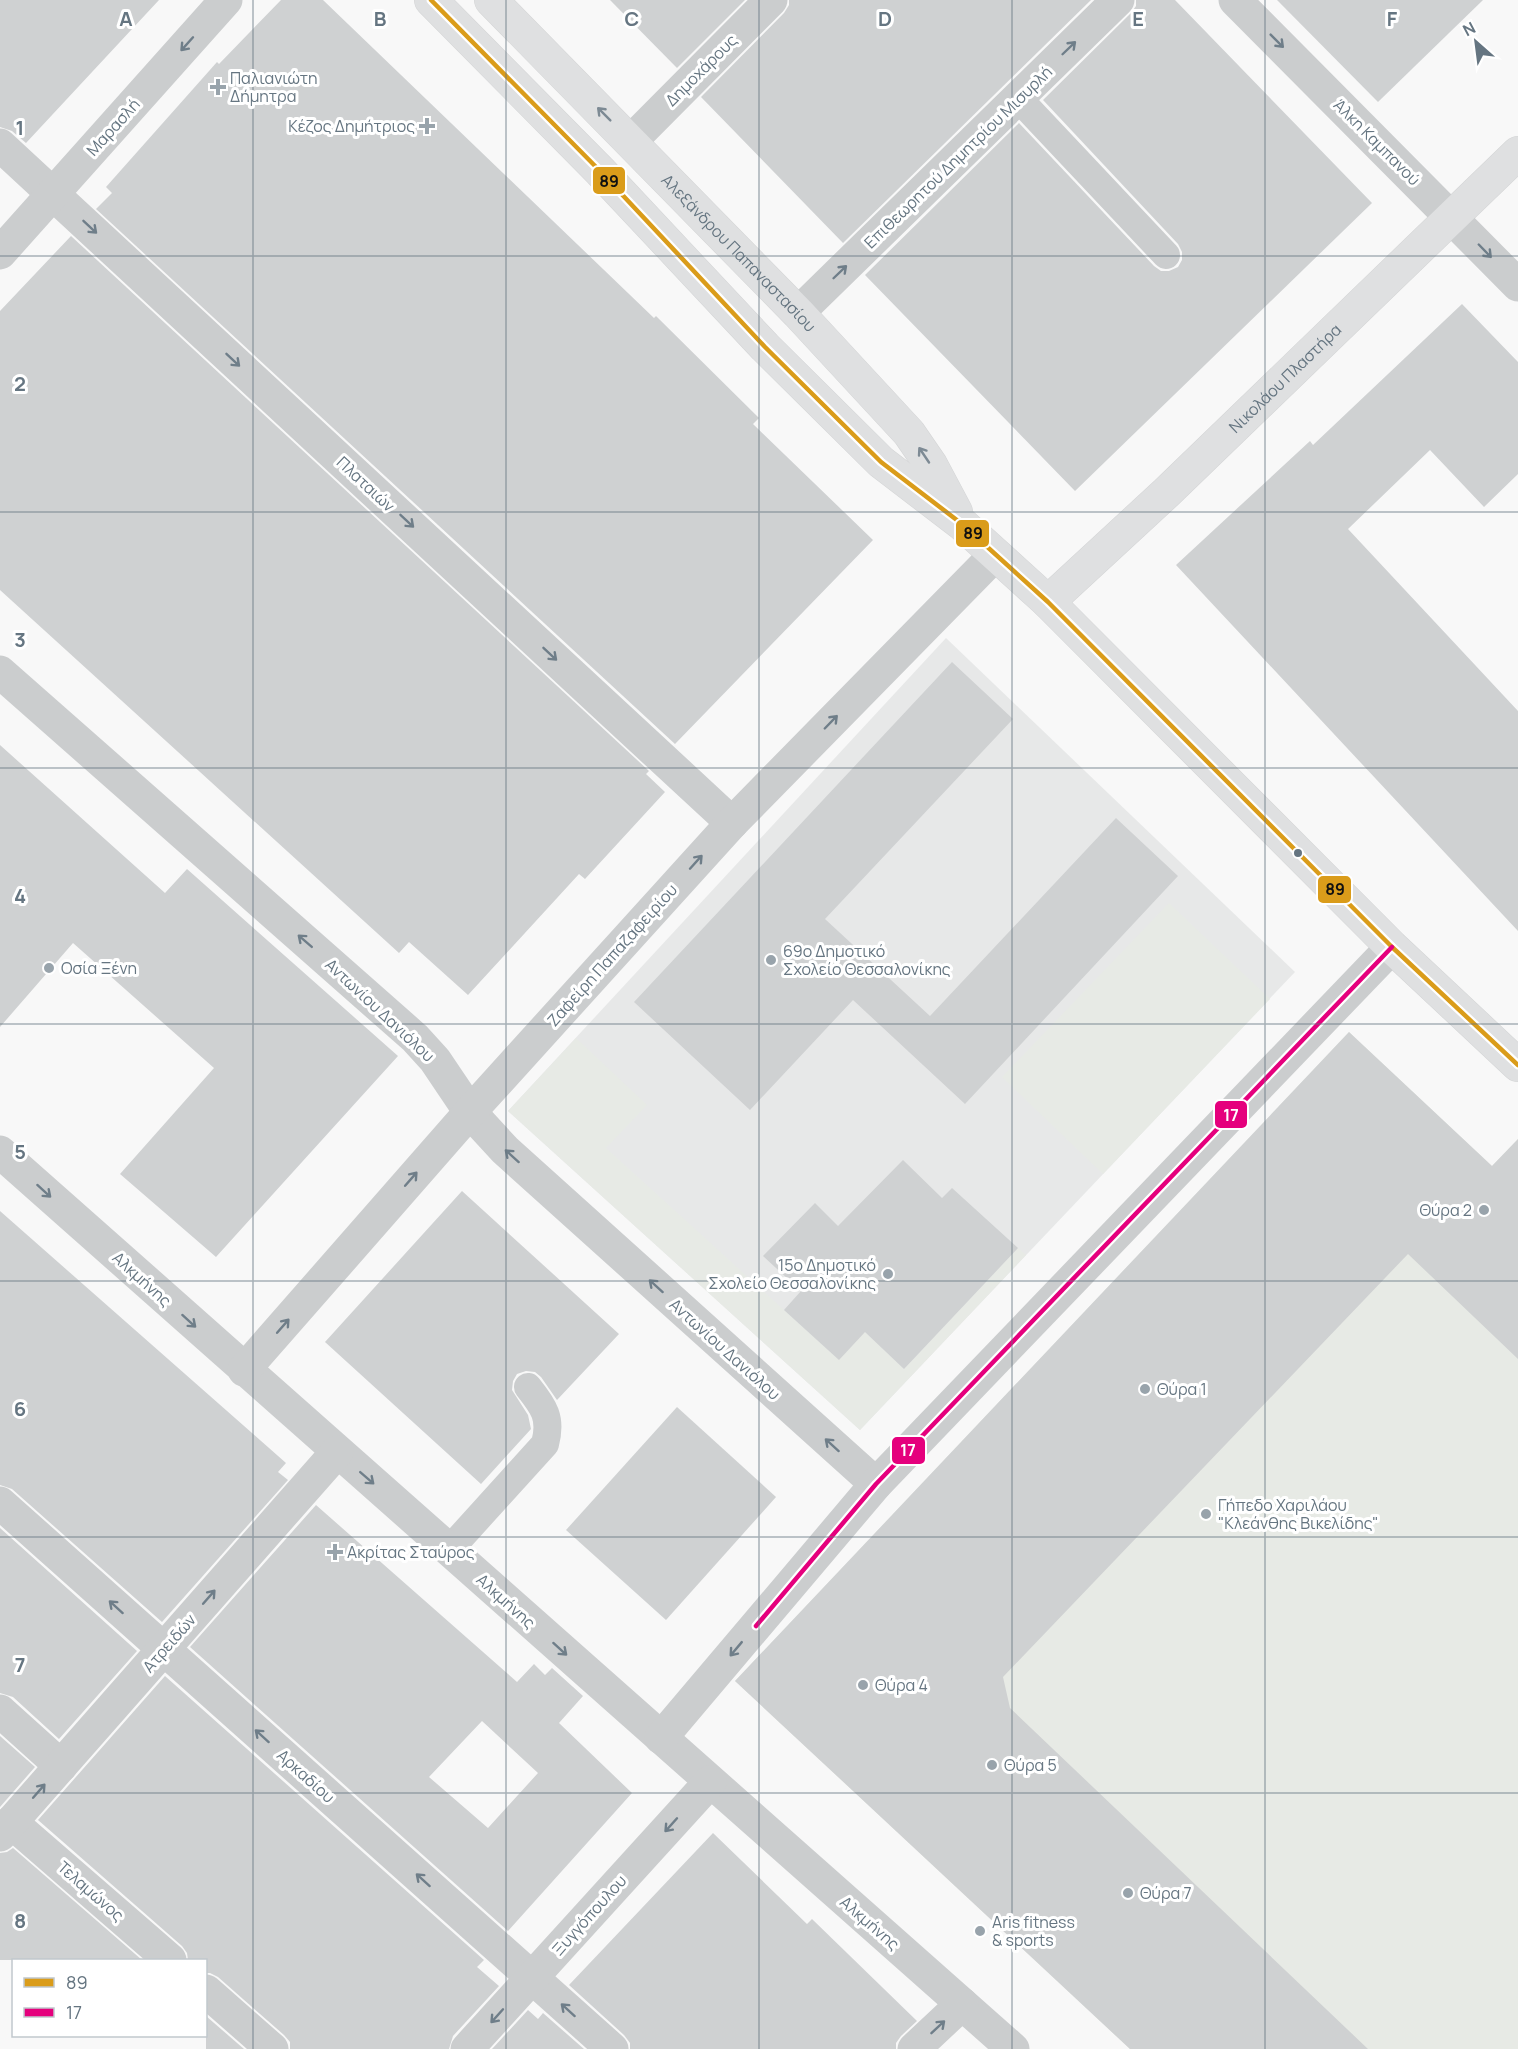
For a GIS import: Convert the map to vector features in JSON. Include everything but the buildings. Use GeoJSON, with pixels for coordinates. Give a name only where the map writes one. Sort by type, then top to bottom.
{"type":"FeatureCollection","features":[{"type":"Feature","properties":{"kind":"main road","name":"Αλεξάνδρου Παπαναστασίου"},"geometry":{"type":"LineString","coordinates":[[431,0],[600,171],[765,347],[873,454],[962,524],[1048,602],[1392,947],[1518,1065]]}},
{"type":"Feature","properties":{"kind":"main road","name":"Αλεξάνδρου Παπαναστασίου"},"geometry":{"type":"LineString","coordinates":[[491,0],[798,313],[909,433],[931,465],[962,524]]}},
{"type":"Feature","properties":{"kind":"main road","name":"Νικολάου Πλαστήρα"},"geometry":{"type":"LineString","coordinates":[[1048,602],[1166,493],[1518,153]]}},
{"type":"Feature","properties":{"kind":"street","name":"Μαρασλή"},"geometry":{"type":"LineString","coordinates":[[0,253],[226,0]]}},
{"type":"Feature","properties":{"kind":"street","name":"Δημοχάρους"},"geometry":{"type":"LineString","coordinates":[[631,141],[771,0]]}},
{"type":"Feature","properties":{"kind":"street","name":"Επιθεωρητού Δημητρίου Μισυρλή"},"geometry":{"type":"LineString","coordinates":[[798,313],[1118,0]]}},
{"type":"Feature","properties":{"kind":"street","name":"Άλκη Καμπανού"},"geometry":{"type":"LineString","coordinates":[[1235,0],[1518,285]]}},
{"type":"Feature","properties":{"kind":"street","name":"Πλαταιών"},"geometry":{"type":"LineString","coordinates":[[0,146],[732,822]]}},
{"type":"Feature","properties":{"kind":"street","name":"Ζαφείρη Παπαζαφειρίου"},"geometry":{"type":"LineString","coordinates":[[244,1370],[470,1112],[732,822],[995,555]]}},
{"type":"Feature","properties":{"kind":"street","name":"Αντωνίου Δανιόλου"},"geometry":{"type":"LineString","coordinates":[[0,672],[421,1043],[470,1112],[506,1150],[876,1484]]}},
{"type":"Feature","properties":{"kind":"street"},"geometry":{"type":"LineString","coordinates":[[661,1738],[876,1484],[1392,947]]}},
{"type":"Feature","properties":{"kind":"street","name":"Αλκμήνης"},"geometry":{"type":"LineString","coordinates":[[0,1152],[1013,2049]]}},
{"type":"Feature","properties":{"kind":"street","name":"Ατρειδών"},"geometry":{"type":"LineString","coordinates":[[5,1828],[338,1452]]}},
{"type":"Feature","properties":{"kind":"street","name":"Αρκαδίου"},"geometry":{"type":"LineString","coordinates":[[0,1503],[612,2049]]}},
{"type":"Feature","properties":{"kind":"street"},"geometry":{"type":"LineString","coordinates":[[0,1711],[61,1766]]}},
{"type":"Feature","properties":{"kind":"street","name":"Ξυγγόπουλου"},"geometry":{"type":"LineString","coordinates":[[467,2049],[710,1782]]}},
{"type":"Feature","properties":{"kind":"street","name":"Τελαμώνος"},"geometry":{"type":"LineString","coordinates":[[5,1828],[169,1959]]}},
{"type":"Feature","properties":{"kind":"street"},"geometry":{"type":"LineString","coordinates":[[207,1992],[272,2049]]}},
{"type":"Feature","properties":{"kind":"street"},"geometry":{"type":"LineString","coordinates":[[914,2049],[962,2004]]}},
{"type":"Feature","properties":{"kind":"lane"},"geometry":{"type":"LineString","coordinates":[[1018,98],[1166,255]]}},
{"type":"Feature","properties":{"kind":"lane"},"geometry":{"type":"LineString","coordinates":[[449,1550],[545,1443],[549,1428],[546,1414],[528,1387]]}},
{"type":"Feature","properties":{"kind":"shaded area"},"geometry":{"type":"Polygon","coordinates":[[[946,638],[1295,972],[860,1430],[508,1111],[946,638]]]}},
{"type":"Feature","properties":{"kind":"shaded area"},"geometry":{"type":"Polygon","coordinates":[[[1169,903],[1270,999],[1103,1174],[1002,1077],[1169,903]]]}},
{"type":"Feature","properties":{"kind":"shaded area","name":"Γήπεδο Χαριλάου \"Κλεάνθης Βικελίδης\""},"geometry":{"type":"Polygon","coordinates":[[[1349,1032],[1492,1166],[1518,1139],[1518,2049],[1130,2049],[735,1681],[1349,1032]]]}},
{"type":"Feature","properties":{"kind":"shaded area"},"geometry":{"type":"Polygon","coordinates":[[[576,1038],[647,1105],[606,1148],[839,1360],[865,1332],[904,1369],[1018,1248],[1026,1255],[860,1430],[508,1111],[576,1038]]]}},
{"type":"Feature","properties":{"kind":"transit line","name":"89"},"geometry":{"type":"LineString","coordinates":[[431,0],[600,171],[765,347],[881,462],[962,524],[1048,602],[1392,947],[1518,1065]]}},
{"type":"Feature","properties":{"kind":"transit line","name":"17"},"geometry":{"type":"LineString","coordinates":[[756,1626],[876,1484],[1392,947]]}},
{"type":"Feature","properties":{"kind":"place","name":"Παλιανιώτη Δήμητρα"},"geometry":{"type":"Point","coordinates":[218,87]}},
{"type":"Feature","properties":{"kind":"place","name":"Κέζος Δημήτριος"},"geometry":{"type":"Point","coordinates":[427,126]}},
{"type":"Feature","properties":{"kind":"place","name":"69ο Δημοτικό Σχολείο Θεσσαλονίκης"},"geometry":{"type":"Point","coordinates":[771,960]}},
{"type":"Feature","properties":{"kind":"place","name":"Οσία Ξένη"},"geometry":{"type":"Point","coordinates":[49,968]}},
{"type":"Feature","properties":{"kind":"place","name":"Θύρα 2"},"geometry":{"type":"Point","coordinates":[1484,1210]}},
{"type":"Feature","properties":{"kind":"place","name":"15ο Δημοτικό Σχολείο Θεσσαλονίκης"},"geometry":{"type":"Point","coordinates":[888,1274]}},
{"type":"Feature","properties":{"kind":"place","name":"Θύρα 1"},"geometry":{"type":"Point","coordinates":[1145,1389]}},
{"type":"Feature","properties":{"kind":"place","name":"Γήπεδο Χαριλάου \"Κλεάνθης Βικελίδης\""},"geometry":{"type":"Point","coordinates":[1206,1514]}},
{"type":"Feature","properties":{"kind":"place","name":"Ακρίτας Σταύρος"},"geometry":{"type":"Point","coordinates":[335,1552]}},
{"type":"Feature","properties":{"kind":"place","name":"Θύρα 4"},"geometry":{"type":"Point","coordinates":[863,1685]}},
{"type":"Feature","properties":{"kind":"place","name":"Θύρα 5"},"geometry":{"type":"Point","coordinates":[992,1765]}},
{"type":"Feature","properties":{"kind":"place","name":"Θύρα 7"},"geometry":{"type":"Point","coordinates":[1128,1893]}},
{"type":"Feature","properties":{"kind":"place","name":"Aris fitness & sports"},"geometry":{"type":"Point","coordinates":[980,1931]}}]}
